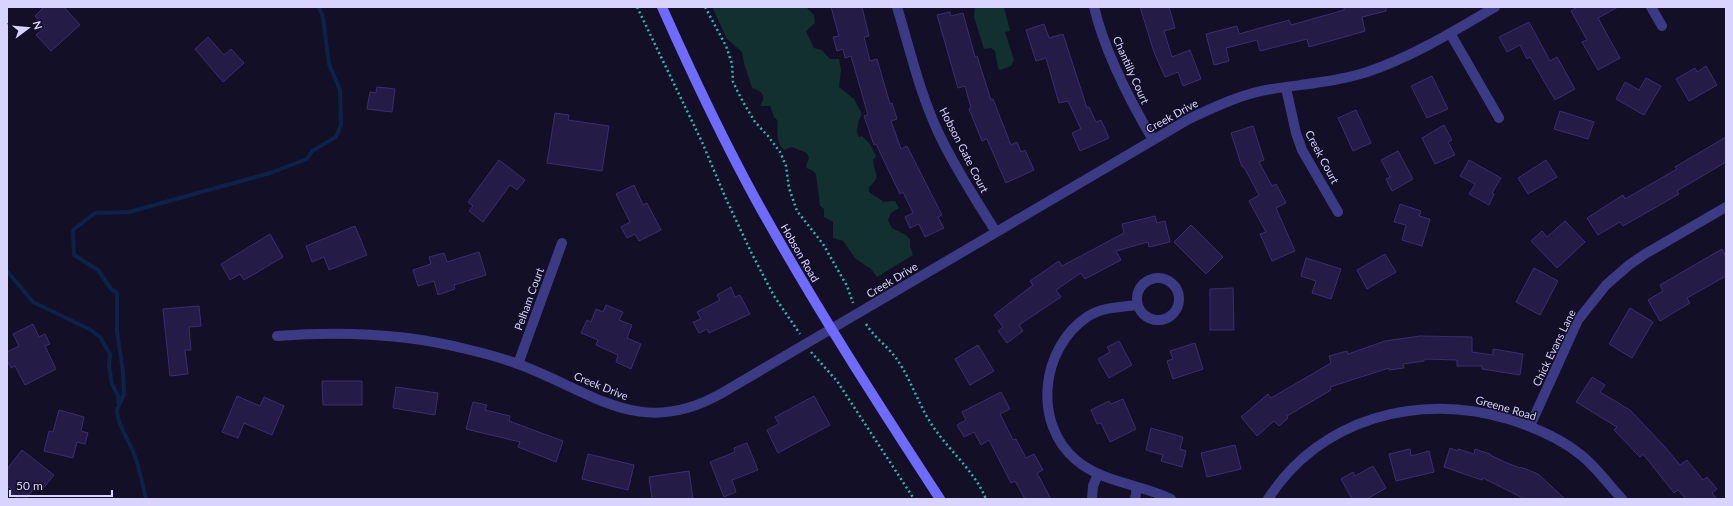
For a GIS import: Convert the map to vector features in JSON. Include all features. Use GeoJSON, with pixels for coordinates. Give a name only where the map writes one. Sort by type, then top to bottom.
{"type":"FeatureCollection","features":[{"type":"Feature","properties":{"kind":"main road","name":"Hobson Road"},"geometry":{"type":"LineString","coordinates":[[662,7],[708,105],[752,192],[832,330],[940,499]]}},
{"type":"Feature","properties":{"kind":"street","name":"Hobson Gate Court"},"geometry":{"type":"LineString","coordinates":[[897,7],[927,104],[939,134],[960,174],[996,232]]}},
{"type":"Feature","properties":{"kind":"street","name":"Chantilly Court"},"geometry":{"type":"LineString","coordinates":[[1094,7],[1106,45],[1122,81],[1152,140]]}},
{"type":"Feature","properties":{"kind":"street","name":"Creek Drive"},"geometry":{"type":"LineString","coordinates":[[277,336],[338,332],[386,335],[438,342],[518,364],[599,400],[627,410],[648,413],[666,413],[690,409],[708,402],[832,330],[1189,119],[1212,108],[1271,89],[1336,80],[1367,72],[1387,64],[1450,33],[1495,7]]}},
{"type":"Feature","properties":{"kind":"street"},"geometry":{"type":"LineString","coordinates":[[1652,7],[1662,26]]}},
{"type":"Feature","properties":{"kind":"street"},"geometry":{"type":"LineString","coordinates":[[1450,33],[1499,118]]}},
{"type":"Feature","properties":{"kind":"street","name":"Creek Court"},"geometry":{"type":"LineString","coordinates":[[1286,88],[1296,133],[1302,150],[1338,212]]}},
{"type":"Feature","properties":{"kind":"street","name":"Chick Evans Lane"},"geometry":{"type":"LineString","coordinates":[[1530,426],[1578,320],[1606,285],[1629,265],[1645,254],[1726,207]]}},
{"type":"Feature","properties":{"kind":"street","name":"Pelham Court"},"geometry":{"type":"LineString","coordinates":[[518,364],[562,243]]}},
{"type":"Feature","properties":{"kind":"street"},"geometry":{"type":"LineString","coordinates":[[1153,278],[1167,280],[1173,284],[1177,290],[1178,304],[1176,311],[1165,320],[1151,320],[1140,312],[1137,305],[1138,291],[1141,285],[1153,278]]}},
{"type":"Feature","properties":{"kind":"street"},"geometry":{"type":"LineString","coordinates":[[1137,305],[1101,310],[1080,322],[1059,345],[1048,376],[1048,406],[1056,434],[1065,449],[1090,471],[1120,483],[1171,499]]}},
{"type":"Feature","properties":{"kind":"street","name":"Greene Road"},"geometry":{"type":"LineString","coordinates":[[1268,499],[1287,474],[1310,453],[1325,442],[1357,425],[1387,414],[1439,408],[1458,408],[1490,414],[1530,426],[1560,441],[1581,456],[1622,499]]}},
{"type":"Feature","properties":{"kind":"street"},"geometry":{"type":"LineString","coordinates":[[1092,499],[1093,486],[1098,474]]}},
{"type":"Feature","properties":{"kind":"street"},"geometry":{"type":"LineString","coordinates":[[1135,499],[1137,488]]}},
{"type":"Feature","properties":{"kind":"path"},"geometry":{"type":"LineString","coordinates":[[637,7],[702,142],[726,199],[774,296],[815,357],[837,381],[914,499]]}},
{"type":"Feature","properties":{"kind":"path"},"geometry":{"type":"LineString","coordinates":[[705,7],[726,46],[732,64],[733,82],[742,102],[755,122],[780,152],[786,166],[789,188],[797,211],[823,244],[847,286],[853,303]]}},
{"type":"Feature","properties":{"kind":"path"},"geometry":{"type":"LineString","coordinates":[[866,324],[871,333],[880,340],[895,358],[906,375],[932,424],[977,479],[986,499]]}},
{"type":"Feature","properties":{"kind":"green space"},"geometry":{"type":"Polygon","coordinates":[[[712,7],[806,7],[814,15],[815,23],[806,31],[814,48],[822,50],[830,59],[839,59],[841,70],[839,87],[854,99],[862,114],[859,119],[858,135],[859,137],[862,136],[870,144],[876,156],[873,160],[876,177],[869,187],[869,192],[883,202],[895,201],[899,208],[891,213],[888,220],[892,228],[906,235],[910,239],[910,246],[913,255],[877,277],[872,270],[856,259],[843,241],[833,238],[833,222],[824,217],[824,209],[820,206],[816,174],[812,170],[806,168],[809,158],[807,153],[792,147],[784,150],[781,147],[777,129],[778,121],[774,117],[770,106],[760,106],[763,99],[762,94],[761,92],[752,88],[742,52],[727,39],[712,7]]]}},
{"type":"Feature","properties":{"kind":"green space"},"geometry":{"type":"Polygon","coordinates":[[[975,7],[1004,7],[1010,31],[1005,32],[1014,60],[1011,66],[1000,70],[998,68],[995,51],[991,48],[984,49],[974,17],[975,7]]]}},
{"type":"Feature","properties":{"kind":"building"},"geometry":{"type":"Polygon","coordinates":[[[44,7],[64,7],[80,25],[51,51],[36,35],[45,27],[35,16],[44,7]]]}},
{"type":"Feature","properties":{"kind":"building"},"geometry":{"type":"Polygon","coordinates":[[[831,7],[862,7],[869,36],[864,37],[870,61],[877,59],[890,104],[892,103],[897,119],[891,121],[901,149],[907,146],[942,215],[938,217],[944,228],[925,237],[919,224],[910,228],[905,217],[913,213],[903,192],[900,194],[876,144],[874,145],[864,116],[868,115],[851,56],[845,58],[843,49],[837,51],[833,37],[839,36],[831,7]]]}},
{"type":"Feature","properties":{"kind":"building"},"geometry":{"type":"Polygon","coordinates":[[[1140,7],[1169,7],[1175,28],[1164,31],[1172,57],[1190,50],[1201,79],[1183,86],[1178,72],[1165,77],[1154,52],[1140,7]]]}},
{"type":"Feature","properties":{"kind":"building"},"geometry":{"type":"Polygon","coordinates":[[[1344,7],[1386,7],[1386,11],[1362,17],[1365,31],[1309,47],[1307,39],[1260,51],[1257,40],[1226,48],[1229,61],[1214,65],[1206,34],[1237,26],[1239,34],[1289,20],[1291,25],[1344,10],[1344,7]]]}},
{"type":"Feature","properties":{"kind":"building"},"geometry":{"type":"Polygon","coordinates":[[[1577,7],[1618,7],[1598,18],[1620,58],[1598,70],[1582,42],[1587,40],[1571,11],[1577,7]]]}},
{"type":"Feature","properties":{"kind":"building"},"geometry":{"type":"Polygon","coordinates":[[[950,12],[951,16],[963,13],[975,57],[977,56],[991,100],[993,99],[1011,145],[1017,142],[1021,152],[1025,150],[1034,170],[1006,183],[987,139],[982,141],[969,109],[971,108],[965,86],[958,88],[937,15],[950,12]]]}},
{"type":"Feature","properties":{"kind":"building"},"geometry":{"type":"Polygon","coordinates":[[[1529,22],[1550,61],[1557,57],[1575,89],[1555,100],[1530,57],[1527,59],[1520,45],[1507,52],[1499,37],[1529,22]]]}},
{"type":"Feature","properties":{"kind":"building"},"geometry":{"type":"Polygon","coordinates":[[[1044,24],[1049,38],[1063,34],[1087,108],[1089,107],[1096,122],[1101,120],[1109,138],[1080,151],[1072,133],[1081,129],[1068,101],[1059,103],[1046,58],[1036,61],[1026,30],[1044,24]]]}},
{"type":"Feature","properties":{"kind":"building"},"geometry":{"type":"Polygon","coordinates":[[[208,37],[224,55],[231,49],[244,63],[223,82],[195,49],[208,37]]]}},
{"type":"Feature","properties":{"kind":"building"},"geometry":{"type":"Polygon","coordinates":[[[1706,66],[1717,85],[1689,101],[1676,79],[1695,68],[1697,72],[1706,66]]]}},
{"type":"Feature","properties":{"kind":"building"},"geometry":{"type":"Polygon","coordinates":[[[1432,76],[1448,109],[1427,118],[1411,86],[1432,76]]]}},
{"type":"Feature","properties":{"kind":"building"},"geometry":{"type":"Polygon","coordinates":[[[1646,78],[1661,86],[1644,115],[1616,99],[1625,82],[1639,90],[1646,78]]]}},
{"type":"Feature","properties":{"kind":"building"},"geometry":{"type":"Polygon","coordinates":[[[377,87],[395,89],[392,112],[367,109],[370,92],[376,93],[377,87]]]}},
{"type":"Feature","properties":{"kind":"building"},"geometry":{"type":"Polygon","coordinates":[[[1356,110],[1371,143],[1353,151],[1338,118],[1356,110]]]}},
{"type":"Feature","properties":{"kind":"building"},"geometry":{"type":"Polygon","coordinates":[[[1560,111],[1594,122],[1588,139],[1554,129],[1560,111]]]}},
{"type":"Feature","properties":{"kind":"building"},"geometry":{"type":"Polygon","coordinates":[[[555,113],[569,115],[568,120],[609,126],[602,171],[547,163],[555,113]]]}},
{"type":"Feature","properties":{"kind":"building"},"geometry":{"type":"Polygon","coordinates":[[[1444,125],[1452,140],[1448,142],[1455,155],[1435,164],[1422,138],[1444,125]]]}},
{"type":"Feature","properties":{"kind":"building"},"geometry":{"type":"Polygon","coordinates":[[[1253,126],[1264,160],[1259,162],[1272,186],[1276,184],[1286,203],[1276,208],[1295,251],[1272,261],[1260,234],[1266,232],[1249,201],[1259,195],[1244,167],[1242,167],[1231,133],[1253,126]]]}},
{"type":"Feature","properties":{"kind":"building"},"geometry":{"type":"Polygon","coordinates":[[[1726,137],[1726,162],[1677,191],[1679,194],[1623,226],[1620,222],[1598,235],[1587,218],[1623,195],[1625,199],[1677,169],[1675,167],[1726,137]]]}},
{"type":"Feature","properties":{"kind":"building"},"geometry":{"type":"Polygon","coordinates":[[[1398,151],[1413,179],[1392,191],[1386,179],[1390,177],[1381,160],[1398,151]]]}},
{"type":"Feature","properties":{"kind":"building"},"geometry":{"type":"Polygon","coordinates":[[[499,160],[525,180],[517,190],[510,185],[483,222],[469,211],[473,206],[468,202],[499,160]]]}},
{"type":"Feature","properties":{"kind":"building"},"geometry":{"type":"Polygon","coordinates":[[[1469,160],[1501,178],[1492,193],[1494,194],[1489,205],[1469,194],[1475,184],[1460,176],[1469,160]]]}},
{"type":"Feature","properties":{"kind":"building"},"geometry":{"type":"Polygon","coordinates":[[[1546,160],[1557,177],[1528,194],[1518,178],[1546,160]]]}},
{"type":"Feature","properties":{"kind":"building"},"geometry":{"type":"Polygon","coordinates":[[[634,185],[643,205],[647,203],[661,230],[639,241],[635,234],[627,238],[621,227],[630,222],[616,194],[634,185]]]}},
{"type":"Feature","properties":{"kind":"building"},"geometry":{"type":"Polygon","coordinates":[[[1400,204],[1421,211],[1419,216],[1430,219],[1422,246],[1402,240],[1406,225],[1394,222],[1400,204]]]}},
{"type":"Feature","properties":{"kind":"building"},"geometry":{"type":"Polygon","coordinates":[[[1155,216],[1157,223],[1165,221],[1170,242],[1149,247],[1148,242],[1116,251],[1121,260],[1085,279],[1081,273],[1056,290],[1061,297],[1019,325],[1023,331],[1007,343],[998,331],[1003,327],[994,315],[1033,285],[1030,281],[1059,261],[1062,266],[1124,233],[1122,224],[1155,216]]]}},
{"type":"Feature","properties":{"kind":"building"},"geometry":{"type":"Polygon","coordinates":[[[1565,221],[1585,242],[1557,268],[1531,241],[1542,231],[1547,237],[1565,221]]]}},
{"type":"Feature","properties":{"kind":"building"},"geometry":{"type":"Polygon","coordinates":[[[1191,225],[1223,257],[1206,274],[1174,242],[1191,225]]]}},
{"type":"Feature","properties":{"kind":"building"},"geometry":{"type":"Polygon","coordinates":[[[355,226],[367,255],[329,270],[324,257],[312,262],[306,246],[355,226]]]}},
{"type":"Feature","properties":{"kind":"building"},"geometry":{"type":"Polygon","coordinates":[[[270,234],[283,257],[244,280],[240,274],[230,280],[221,264],[270,234]]]}},
{"type":"Feature","properties":{"kind":"building"},"geometry":{"type":"Polygon","coordinates":[[[1722,249],[1726,257],[1726,276],[1687,298],[1690,303],[1660,321],[1648,300],[1663,291],[1660,285],[1722,249]]]}},
{"type":"Feature","properties":{"kind":"building"},"geometry":{"type":"Polygon","coordinates":[[[479,252],[486,275],[454,285],[455,289],[438,295],[434,281],[418,286],[413,270],[431,264],[429,257],[444,253],[447,262],[479,252]]]}},
{"type":"Feature","properties":{"kind":"building"},"geometry":{"type":"Polygon","coordinates":[[[1385,254],[1396,272],[1367,289],[1357,270],[1385,254]]]}},
{"type":"Feature","properties":{"kind":"building"},"geometry":{"type":"Polygon","coordinates":[[[1306,258],[1341,269],[1331,299],[1312,293],[1316,281],[1301,276],[1306,258]]]}},
{"type":"Feature","properties":{"kind":"building"},"geometry":{"type":"Polygon","coordinates":[[[1534,268],[1558,281],[1540,315],[1516,302],[1534,268]]]}},
{"type":"Feature","properties":{"kind":"building"},"geometry":{"type":"Polygon","coordinates":[[[731,287],[735,297],[740,295],[750,314],[709,333],[707,329],[699,333],[693,322],[701,319],[697,312],[720,300],[717,295],[731,287]]]}},
{"type":"Feature","properties":{"kind":"building"},"geometry":{"type":"Polygon","coordinates":[[[1233,288],[1234,330],[1210,330],[1210,289],[1233,288]]]}},
{"type":"Feature","properties":{"kind":"building"},"geometry":{"type":"Polygon","coordinates":[[[606,305],[623,312],[619,320],[632,325],[627,338],[641,344],[631,369],[616,362],[618,355],[596,345],[598,340],[581,333],[587,320],[591,322],[596,309],[603,312],[606,305]]]}},
{"type":"Feature","properties":{"kind":"building"},"geometry":{"type":"Polygon","coordinates":[[[199,306],[201,326],[189,327],[191,350],[185,350],[188,374],[170,376],[163,309],[199,306]]]}},
{"type":"Feature","properties":{"kind":"building"},"geometry":{"type":"Polygon","coordinates":[[[1630,308],[1653,322],[1632,358],[1609,344],[1630,308]]]}},
{"type":"Feature","properties":{"kind":"building"},"geometry":{"type":"Polygon","coordinates":[[[33,324],[39,337],[45,334],[50,344],[45,346],[56,369],[25,385],[15,366],[11,368],[7,360],[7,352],[19,346],[13,334],[33,324]]]}},
{"type":"Feature","properties":{"kind":"building"},"geometry":{"type":"Polygon","coordinates":[[[1420,336],[1472,337],[1472,352],[1493,355],[1493,349],[1523,354],[1520,375],[1482,369],[1482,366],[1457,366],[1457,360],[1424,359],[1424,361],[1403,364],[1404,368],[1389,370],[1389,368],[1330,387],[1331,390],[1287,416],[1288,418],[1279,426],[1274,421],[1257,436],[1241,417],[1268,394],[1271,398],[1331,363],[1329,356],[1347,351],[1348,354],[1385,341],[1420,336]]]}},
{"type":"Feature","properties":{"kind":"building"},"geometry":{"type":"Polygon","coordinates":[[[1119,341],[1132,365],[1109,378],[1098,359],[1110,352],[1107,347],[1119,341]]]}},
{"type":"Feature","properties":{"kind":"building"},"geometry":{"type":"Polygon","coordinates":[[[1195,343],[1203,369],[1173,379],[1167,361],[1173,359],[1170,351],[1195,343]]]}},
{"type":"Feature","properties":{"kind":"building"},"geometry":{"type":"Polygon","coordinates":[[[978,345],[994,371],[970,385],[955,359],[978,345]]]}},
{"type":"Feature","properties":{"kind":"building"},"geometry":{"type":"Polygon","coordinates":[[[1592,377],[1605,385],[1600,392],[1630,410],[1680,465],[1687,460],[1703,480],[1707,477],[1717,489],[1712,493],[1717,499],[1686,499],[1678,490],[1674,493],[1643,454],[1640,457],[1614,430],[1617,427],[1576,402],[1592,377]]]}},
{"type":"Feature","properties":{"kind":"building"},"geometry":{"type":"Polygon","coordinates":[[[322,381],[362,381],[362,405],[323,405],[322,381]]]}},
{"type":"Feature","properties":{"kind":"building"},"geometry":{"type":"Polygon","coordinates":[[[396,387],[438,393],[435,415],[393,408],[396,387]]]}},
{"type":"Feature","properties":{"kind":"building"},"geometry":{"type":"Polygon","coordinates":[[[1001,392],[1010,409],[1000,414],[1013,440],[1016,439],[1026,458],[1034,454],[1043,470],[1037,473],[1051,499],[1025,499],[1015,481],[1011,483],[989,440],[981,445],[974,432],[964,437],[957,425],[966,420],[962,412],[1001,392]]]}},
{"type":"Feature","properties":{"kind":"building"},"geometry":{"type":"Polygon","coordinates":[[[237,396],[260,406],[264,397],[284,406],[272,435],[244,423],[238,438],[222,432],[237,396]]]}},
{"type":"Feature","properties":{"kind":"building"},"geometry":{"type":"Polygon","coordinates":[[[814,396],[830,425],[778,453],[767,430],[779,424],[775,417],[814,396]]]}},
{"type":"Feature","properties":{"kind":"building"},"geometry":{"type":"Polygon","coordinates":[[[1123,399],[1136,429],[1110,442],[1101,423],[1097,424],[1091,410],[1109,401],[1111,404],[1123,399]]]}},
{"type":"Feature","properties":{"kind":"building"},"geometry":{"type":"Polygon","coordinates":[[[473,402],[487,405],[485,410],[510,416],[509,421],[563,441],[556,462],[518,447],[520,442],[466,429],[473,402]]]}},
{"type":"Feature","properties":{"kind":"building"},"geometry":{"type":"Polygon","coordinates":[[[59,410],[84,417],[81,431],[88,433],[85,444],[77,442],[73,458],[44,451],[49,431],[53,432],[59,410]]]}},
{"type":"Feature","properties":{"kind":"building"},"geometry":{"type":"Polygon","coordinates":[[[1151,428],[1183,437],[1180,449],[1186,451],[1182,467],[1161,461],[1163,455],[1146,450],[1151,428]]]}},
{"type":"Feature","properties":{"kind":"building"},"geometry":{"type":"Polygon","coordinates":[[[747,443],[758,470],[732,480],[736,492],[724,497],[710,462],[735,452],[734,448],[747,443]]]}},
{"type":"Feature","properties":{"kind":"building"},"geometry":{"type":"Polygon","coordinates":[[[1235,445],[1241,469],[1207,477],[1201,453],[1235,445]]]}},
{"type":"Feature","properties":{"kind":"building"},"geometry":{"type":"Polygon","coordinates":[[[1450,448],[1474,454],[1475,449],[1490,454],[1507,463],[1538,474],[1565,499],[1525,499],[1483,478],[1482,480],[1444,467],[1450,448]]]}},
{"type":"Feature","properties":{"kind":"building"},"geometry":{"type":"Polygon","coordinates":[[[1410,449],[1411,456],[1429,451],[1434,472],[1396,481],[1389,454],[1410,449]]]}},
{"type":"Feature","properties":{"kind":"building"},"geometry":{"type":"Polygon","coordinates":[[[22,450],[54,475],[41,491],[35,487],[26,499],[18,499],[10,492],[12,490],[7,486],[7,469],[22,450]]]}},
{"type":"Feature","properties":{"kind":"building"},"geometry":{"type":"Polygon","coordinates":[[[588,454],[634,465],[628,490],[582,479],[588,454]]]}},
{"type":"Feature","properties":{"kind":"building"},"geometry":{"type":"Polygon","coordinates":[[[1373,466],[1386,488],[1367,499],[1352,499],[1341,479],[1353,472],[1355,476],[1373,466]]]}},
{"type":"Feature","properties":{"kind":"building"},"geometry":{"type":"Polygon","coordinates":[[[689,471],[693,499],[652,499],[649,477],[689,471]]]}},
{"type":"Feature","properties":{"kind":"waterway"},"geometry":{"type":"LineString","coordinates":[[117,410],[124,394],[123,372],[117,331],[117,293],[111,289],[98,270],[74,255],[73,230],[95,213],[129,212],[270,173],[307,159],[312,151],[336,137],[341,125],[340,90],[329,64],[323,18],[319,7]]}},
{"type":"Feature","properties":{"kind":"waterway"},"geometry":{"type":"LineString","coordinates":[[7,271],[33,302],[91,330],[100,337],[110,354],[109,366],[112,384],[119,398],[118,402]]}},
{"type":"Feature","properties":{"kind":"waterway"},"geometry":{"type":"LineString","coordinates":[[117,409],[119,421],[136,459],[146,499]]}}]}
